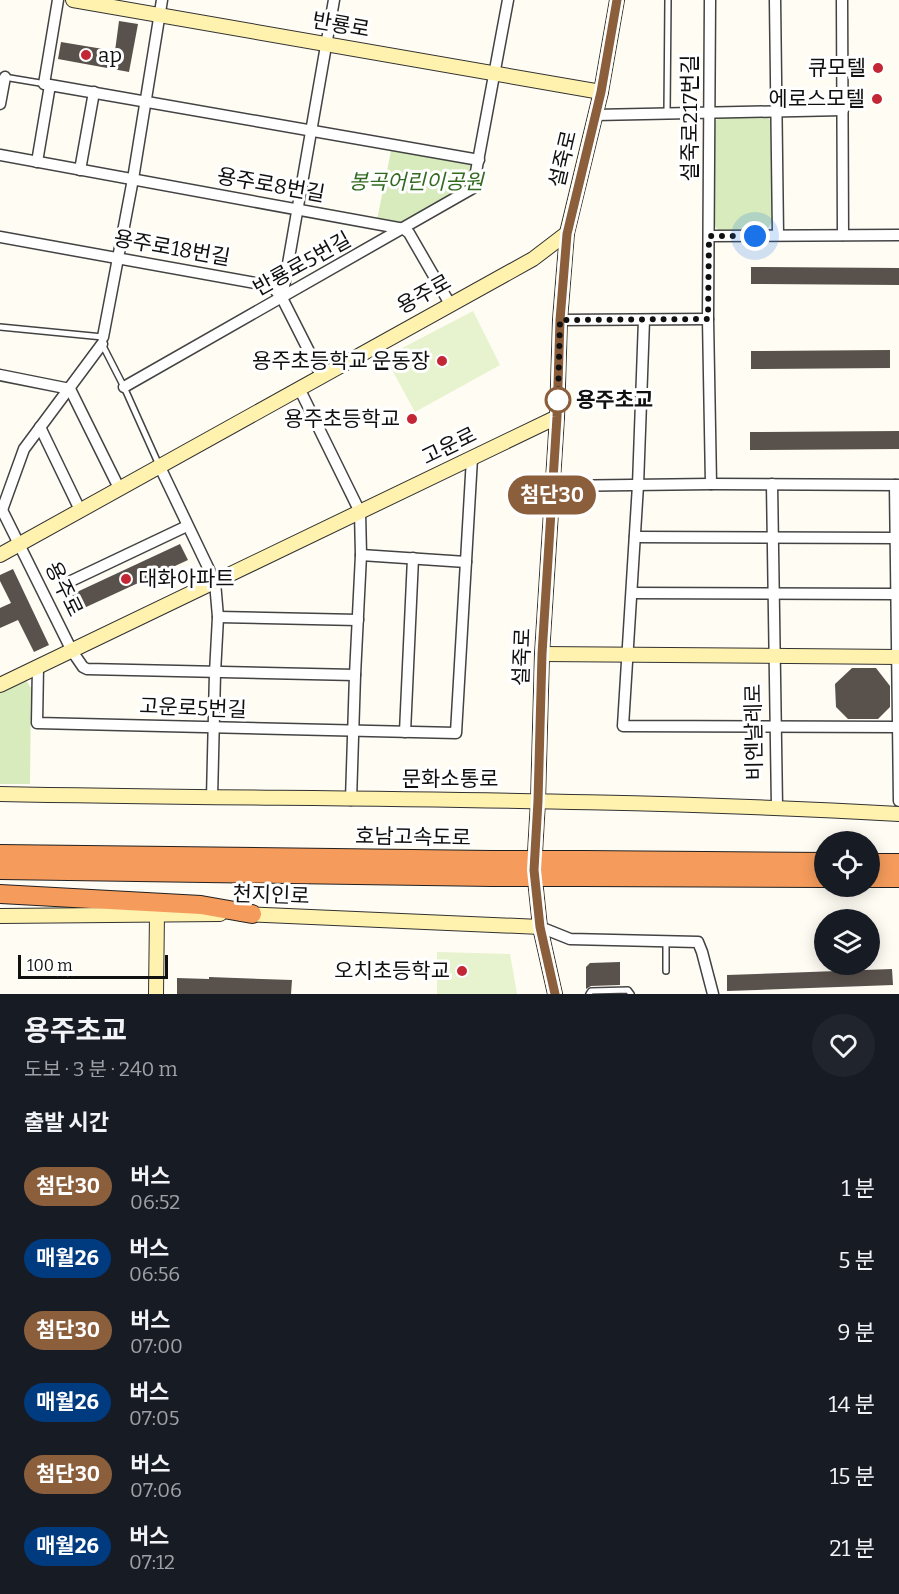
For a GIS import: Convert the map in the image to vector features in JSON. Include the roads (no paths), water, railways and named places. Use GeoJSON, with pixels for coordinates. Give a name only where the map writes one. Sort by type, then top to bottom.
{"type":"FeatureCollection","features":[{"type":"Feature","properties":{"kind":"highway","name":"호남고속도로"},"geometry":{"type":"LineString","coordinates":[[0,854],[492,868]]}},
{"type":"Feature","properties":{"kind":"highway","name":"호남고속도로"},"geometry":{"type":"LineString","coordinates":[[582,869],[814,862]]}},
{"type":"Feature","properties":{"kind":"highway"},"geometry":{"type":"LineString","coordinates":[[880,863],[899,863]]}},
{"type":"Feature","properties":{"kind":"highway","name":"호남고속도로"},"geometry":{"type":"LineString","coordinates":[[0,870],[492,868],[814,878]]}},
{"type":"Feature","properties":{"kind":"highway"},"geometry":{"type":"LineString","coordinates":[[880,878],[899,878]]}},
{"type":"Feature","properties":{"kind":"highway"},"geometry":{"type":"LineString","coordinates":[[0,894],[201,905],[252,914]]}},
{"type":"Feature","properties":{"kind":"street"},"geometry":{"type":"LineString","coordinates":[[37,162],[58,0]]}},
{"type":"Feature","properties":{"kind":"street","name":"반룡로"},"geometry":{"type":"LineString","coordinates":[[73,0],[601,92]]}},
{"type":"Feature","properties":{"kind":"street"},"geometry":{"type":"LineString","coordinates":[[19,544],[1,510],[24,449],[103,341],[133,179],[162,0]]}},
{"type":"Feature","properties":{"kind":"street"},"geometry":{"type":"LineString","coordinates":[[321,375],[282,298],[334,0]]}},
{"type":"Feature","properties":{"kind":"street","name":"반룡로5번길"},"geometry":{"type":"LineString","coordinates":[[124,387],[473,188],[508,0]]}},
{"type":"Feature","properties":{"kind":"street","name":"설죽로"},"geometry":{"type":"LineString","coordinates":[[555,994],[540,927],[534,870],[542,654],[557,417],[560,320],[567,234],[601,92],[617,0]]}},
{"type":"Feature","properties":{"kind":"street","name":"설죽로217번길"},"geometry":{"type":"LineString","coordinates":[[710,0],[708,319],[711,484]]}},
{"type":"Feature","properties":{"kind":"street"},"geometry":{"type":"LineString","coordinates":[[775,0],[778,236]]}},
{"type":"Feature","properties":{"kind":"street"},"geometry":{"type":"LineString","coordinates":[[842,0],[843,235]]}},
{"type":"Feature","properties":{"kind":"street"},"geometry":{"type":"LineString","coordinates":[[0,104],[3,77]]}},
{"type":"Feature","properties":{"kind":"street"},"geometry":{"type":"LineString","coordinates":[[47,84],[479,160]]}},
{"type":"Feature","properties":{"kind":"street"},"geometry":{"type":"LineString","coordinates":[[80,170],[94,92]]}},
{"type":"Feature","properties":{"kind":"street","name":"설죽로"},"geometry":{"type":"LineString","coordinates":[[596,115],[843,110]]}},
{"type":"Feature","properties":{"kind":"street","name":"용주로8번길"},"geometry":{"type":"LineString","coordinates":[[0,155],[404,229]]}},
{"type":"Feature","properties":{"kind":"street"},"geometry":{"type":"LineString","coordinates":[[404,229],[409,233],[450,304]]}},
{"type":"Feature","properties":{"kind":"street","name":"용주로"},"geometry":{"type":"LineString","coordinates":[[0,555],[533,259],[567,234]]}},
{"type":"Feature","properties":{"kind":"street"},"geometry":{"type":"LineString","coordinates":[[709,236],[899,235]]}},
{"type":"Feature","properties":{"kind":"street","name":"용주로18번길"},"geometry":{"type":"LineString","coordinates":[[0,237],[272,286],[282,298]]}},
{"type":"Feature","properties":{"kind":"street"},"geometry":{"type":"LineString","coordinates":[[560,320],[708,319]]}},
{"type":"Feature","properties":{"kind":"street"},"geometry":{"type":"LineString","coordinates":[[644,320],[634,566],[623,726],[898,727]]}},
{"type":"Feature","properties":{"kind":"street"},"geometry":{"type":"LineString","coordinates":[[0,375],[70,389]]}},
{"type":"Feature","properties":{"kind":"street"},"geometry":{"type":"LineString","coordinates":[[299,388],[360,512],[361,555],[351,800]]}},
{"type":"Feature","properties":{"kind":"street"},"geometry":{"type":"LineString","coordinates":[[70,389],[119,488]]}},
{"type":"Feature","properties":{"kind":"street","name":"고운로"},"geometry":{"type":"LineString","coordinates":[[0,685],[557,417]]}},
{"type":"Feature","properties":{"kind":"street"},"geometry":{"type":"LineString","coordinates":[[39,427],[80,510]]}},
{"type":"Feature","properties":{"kind":"street","name":"고운로5번길"},"geometry":{"type":"LineString","coordinates":[[38,666],[37,723],[456,733],[472,458]]}},
{"type":"Feature","properties":{"kind":"street"},"geometry":{"type":"LineString","coordinates":[[159,465],[215,582],[218,617],[214,673],[212,798]]}},
{"type":"Feature","properties":{"kind":"street","name":"비엔날레로"},"geometry":{"type":"LineString","coordinates":[[772,484],[777,807]]}},
{"type":"Feature","properties":{"kind":"street"},"geometry":{"type":"LineString","coordinates":[[553,486],[897,484],[895,594],[899,801]]}},
{"type":"Feature","properties":{"kind":"street"},"geometry":{"type":"LineString","coordinates":[[71,580],[187,525]]}},
{"type":"Feature","properties":{"kind":"street"},"geometry":{"type":"LineString","coordinates":[[635,537],[895,538]]}},
{"type":"Feature","properties":{"kind":"street","name":"용주로"},"geometry":{"type":"LineString","coordinates":[[19,544],[72,651]]}},
{"type":"Feature","properties":{"kind":"street"},"geometry":{"type":"LineString","coordinates":[[361,555],[466,562]]}},
{"type":"Feature","properties":{"kind":"street"},"geometry":{"type":"LineString","coordinates":[[405,732],[414,558]]}},
{"type":"Feature","properties":{"kind":"street"},"geometry":{"type":"LineString","coordinates":[[632,593],[895,594]]}},
{"type":"Feature","properties":{"kind":"street"},"geometry":{"type":"LineString","coordinates":[[218,617],[358,620]]}},
{"type":"Feature","properties":{"kind":"street"},"geometry":{"type":"LineString","coordinates":[[72,651],[87,669],[355,675]]}},
{"type":"Feature","properties":{"kind":"street","name":"비엔날레로"},"geometry":{"type":"LineString","coordinates":[[542,654],[898,657]]}},
{"type":"Feature","properties":{"kind":"street","name":"문화소통로"},"geometry":{"type":"LineString","coordinates":[[0,794],[538,801],[777,807],[899,814]]}},
{"type":"Feature","properties":{"kind":"street"},"geometry":{"type":"LineString","coordinates":[[156,994],[157,914]]}},
{"type":"Feature","properties":{"kind":"street","name":"천지인로"},"geometry":{"type":"LineString","coordinates":[[0,916],[252,914],[540,927]]}},
{"type":"Feature","properties":{"kind":"street"},"geometry":{"type":"LineString","coordinates":[[540,927],[570,939],[698,942],[713,994]]}},
{"type":"Feature","properties":{"kind":"lane"},"geometry":{"type":"LineString","coordinates":[[668,0],[668,113]]}},
{"type":"Feature","properties":{"kind":"lane"},"geometry":{"type":"LineString","coordinates":[[3,77],[47,84]]}},
{"type":"Feature","properties":{"kind":"lane"},"geometry":{"type":"LineString","coordinates":[[0,327],[103,341],[159,465]]}},
{"type":"Feature","properties":{"kind":"lane"},"geometry":{"type":"LineString","coordinates":[[666,941],[666,971]]}},
{"type":"Feature","properties":{"kind":"lane"},"geometry":{"type":"LineString","coordinates":[[589,994],[591,991],[628,990],[631,994]]}},
{"type":"Feature","properties":{"kind":"place","name":"ap"},"geometry":{"type":"Point","coordinates":[86,55]}},
{"type":"Feature","properties":{"kind":"place","name":"큐모텔"},"geometry":{"type":"Point","coordinates":[878,68]}},
{"type":"Feature","properties":{"kind":"place","name":"에로스모텔"},"geometry":{"type":"Point","coordinates":[877,99]}},
{"type":"Feature","properties":{"kind":"place","name":"용주초등학교 운동장"},"geometry":{"type":"Point","coordinates":[442,361]}},
{"type":"Feature","properties":{"kind":"place","name":"용주초교"},"geometry":{"type":"Point","coordinates":[558,400]}},
{"type":"Feature","properties":{"kind":"place","name":"용주초등학교"},"geometry":{"type":"Point","coordinates":[412,419]}},
{"type":"Feature","properties":{"kind":"place","name":"대화아파트"},"geometry":{"type":"Point","coordinates":[126,579]}},
{"type":"Feature","properties":{"kind":"place","name":"오치초등학교"},"geometry":{"type":"Point","coordinates":[462,971]}},
{"type":"Feature","properties":{"kind":"park label","name":"봉곡어린이공원"},"geometry":{"type":"Point","coordinates":[416,182]}}]}
